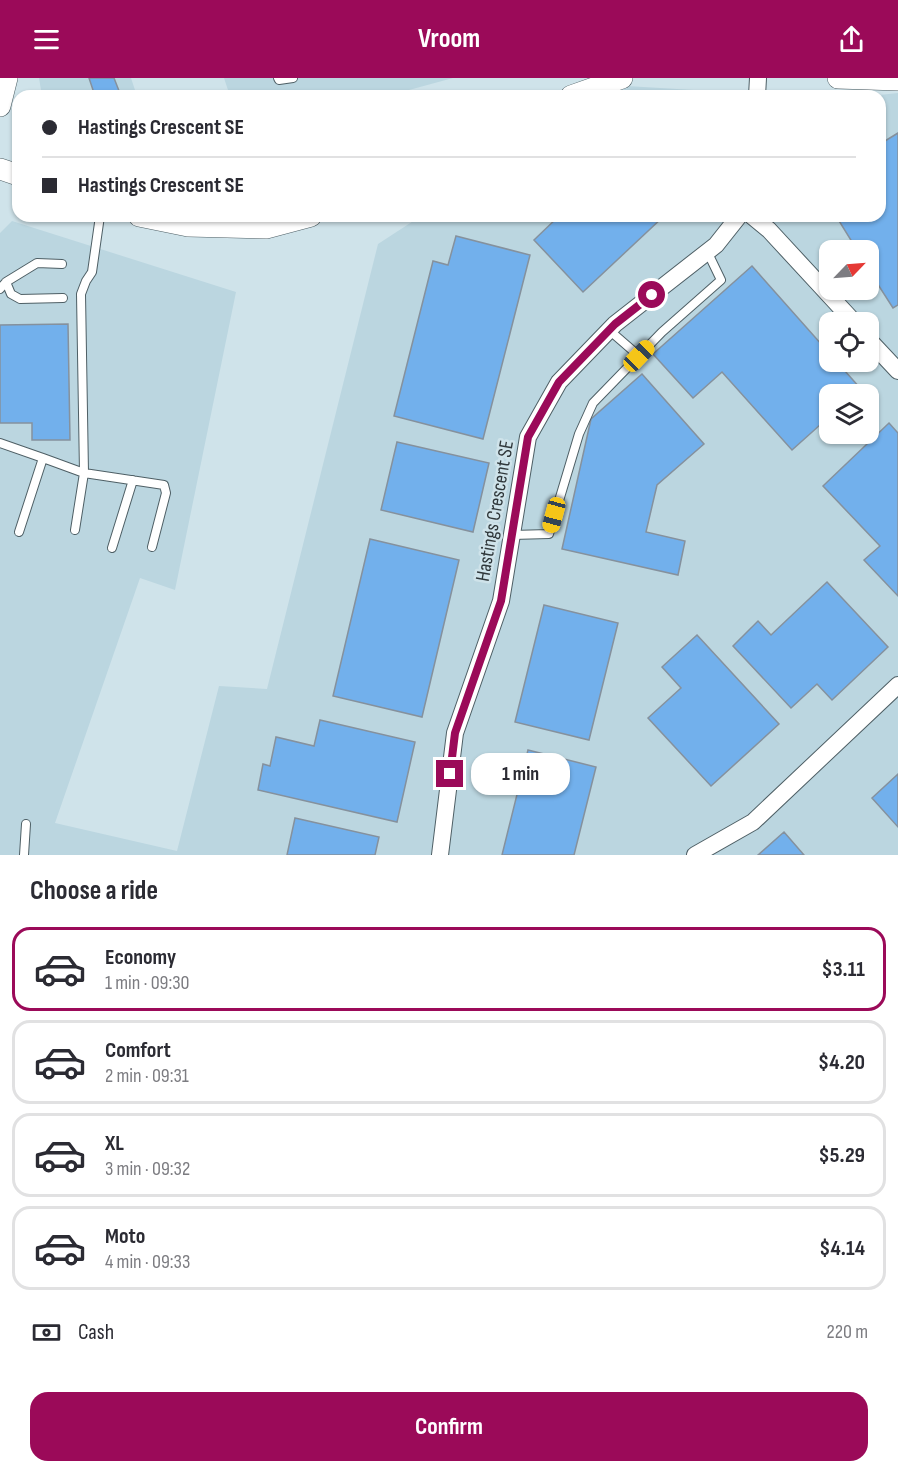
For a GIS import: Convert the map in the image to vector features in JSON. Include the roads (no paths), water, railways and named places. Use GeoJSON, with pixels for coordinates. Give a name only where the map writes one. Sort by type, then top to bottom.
{"type":"FeatureCollection","features":[{"type":"Feature","properties":{"kind":"street"},"geometry":{"type":"LineString","coordinates":[[0,106],[7,78]]}},
{"type":"Feature","properties":{"kind":"street"},"geometry":{"type":"LineString","coordinates":[[588,90],[622,78]]}},
{"type":"Feature","properties":{"kind":"street"},"geometry":{"type":"LineString","coordinates":[[838,78],[898,80]]}},
{"type":"Feature","properties":{"kind":"street"},"geometry":{"type":"LineString","coordinates":[[168,222],[188,226],[266,228],[289,222]]}},
{"type":"Feature","properties":{"kind":"street","name":"Hastings Crescent SE"},"geometry":{"type":"LineString","coordinates":[[440,855],[455,733],[501,601],[528,437],[559,382],[609,330],[716,244],[734,222]]}},
{"type":"Feature","properties":{"kind":"street"},"geometry":{"type":"LineString","coordinates":[[759,222],[845,312]]}},
{"type":"Feature","properties":{"kind":"street"},"geometry":{"type":"LineString","coordinates":[[879,351],[898,371]]}},
{"type":"Feature","properties":{"kind":"street"},"geometry":{"type":"LineString","coordinates":[[695,855],[753,822],[898,685]]}},
{"type":"Feature","properties":{"kind":"lane"},"geometry":{"type":"LineString","coordinates":[[278,78],[279,80],[293,78]]}},
{"type":"Feature","properties":{"kind":"lane"},"geometry":{"type":"LineString","coordinates":[[75,530],[84,473],[81,294],[92,272],[99,222]]}},
{"type":"Feature","properties":{"kind":"lane"},"geometry":{"type":"LineString","coordinates":[[512,535],[549,534],[579,434],[593,403],[662,332],[721,280],[707,251]]}},
{"type":"Feature","properties":{"kind":"lane"},"geometry":{"type":"LineString","coordinates":[[62,264],[37,263],[3,285],[11,294],[20,299],[63,298]]}},
{"type":"Feature","properties":{"kind":"lane"},"geometry":{"type":"LineString","coordinates":[[609,330],[639,356]]}},
{"type":"Feature","properties":{"kind":"lane"},"geometry":{"type":"LineString","coordinates":[[0,443],[84,473],[164,485],[166,493],[152,547]]}},
{"type":"Feature","properties":{"kind":"lane"},"geometry":{"type":"LineString","coordinates":[[20,532],[43,458]]}},
{"type":"Feature","properties":{"kind":"lane"},"geometry":{"type":"LineString","coordinates":[[112,548],[133,480]]}},
{"type":"Feature","properties":{"kind":"lane"},"geometry":{"type":"LineString","coordinates":[[24,855],[26,824]]}}]}
